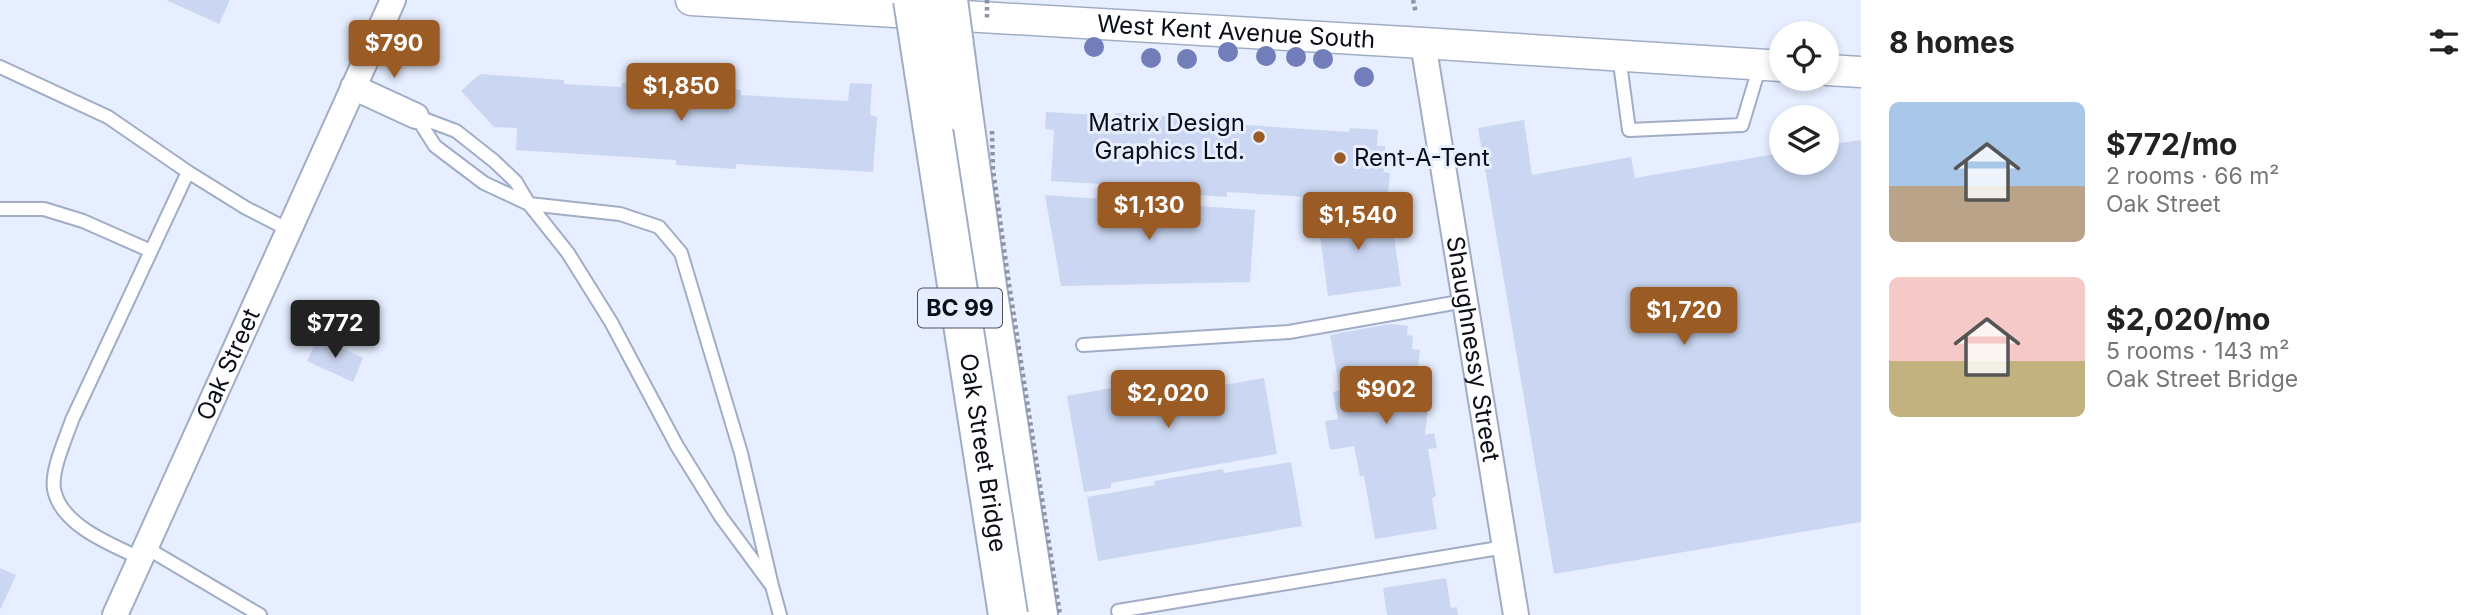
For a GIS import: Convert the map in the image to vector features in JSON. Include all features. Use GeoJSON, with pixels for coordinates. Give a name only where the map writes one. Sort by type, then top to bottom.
{"type":"FeatureCollection","features":[{"type":"Feature","properties":{"kind":"highway","name":"Oak Street Bridge"},"geometry":{"type":"LineString","coordinates":[[913,0],[1007,615]]}},
{"type":"Feature","properties":{"kind":"highway","name":"Oak Street Bridge"},"geometry":{"type":"LineString","coordinates":[[948,0],[977,121],[987,287],[1038,615]]}},
{"type":"Feature","properties":{"kind":"highway"},"geometry":{"type":"LineString","coordinates":[[977,121],[975,49],[980,12]]}},
{"type":"Feature","properties":{"kind":"street","name":"Oak Street"},"geometry":{"type":"LineString","coordinates":[[115,615],[393,0]]}},
{"type":"Feature","properties":{"kind":"street","name":"West Kent Avenue South"},"geometry":{"type":"LineString","coordinates":[[691,0],[1769,66]]}},
{"type":"Feature","properties":{"kind":"street","name":"Shaughnessy Street"},"geometry":{"type":"LineString","coordinates":[[1423,43],[1516,615]]}},
{"type":"Feature","properties":{"kind":"street"},"geometry":{"type":"LineString","coordinates":[[1839,70],[1861,72]]}},
{"type":"Feature","properties":{"kind":"street"},"geometry":{"type":"LineString","coordinates":[[353,86],[416,116]]}},
{"type":"Feature","properties":{"kind":"lane"},"geometry":{"type":"LineString","coordinates":[[1619,56],[1629,130],[1742,125],[1769,70]]}},
{"type":"Feature","properties":{"kind":"lane"},"geometry":{"type":"LineString","coordinates":[[0,67],[108,117],[188,172],[246,208],[289,230]]}},
{"type":"Feature","properties":{"kind":"lane"},"geometry":{"type":"LineString","coordinates":[[416,116],[456,131],[516,182],[529,204],[568,253],[611,322],[677,446],[722,517],[772,586]]}},
{"type":"Feature","properties":{"kind":"lane"},"geometry":{"type":"LineString","coordinates":[[416,116],[435,146],[484,183],[529,204],[620,214],[659,228],[681,253],[741,453],[780,615]]}},
{"type":"Feature","properties":{"kind":"lane"},"geometry":{"type":"LineString","coordinates":[[188,172],[72,420],[58,460],[54,488],[65,513],[96,537],[143,553],[260,615]]}},
{"type":"Feature","properties":{"kind":"lane"},"geometry":{"type":"LineString","coordinates":[[0,209],[44,209],[83,221],[150,251]]}},
{"type":"Feature","properties":{"kind":"lane"},"geometry":{"type":"LineString","coordinates":[[1083,345],[1289,331],[1465,301]]}},
{"type":"Feature","properties":{"kind":"lane"},"geometry":{"type":"LineString","coordinates":[[1118,611],[1505,547]]}},
{"type":"Feature","properties":{"kind":"path"},"geometry":{"type":"LineString","coordinates":[[980,12],[987,0]]}},
{"type":"Feature","properties":{"kind":"path"},"geometry":{"type":"LineString","coordinates":[[977,121],[993,170],[1060,615]]}},
{"type":"Feature","properties":{"kind":"building"},"geometry":{"type":"Polygon","coordinates":[[[166,0],[230,0],[219,24],[166,0]]]}},
{"type":"Feature","properties":{"kind":"building"},"geometry":{"type":"Polygon","coordinates":[[[480,74],[564,80],[564,84],[622,87],[622,83],[741,90],[741,95],[848,101],[850,83],[872,84],[870,115],[877,117],[873,172],[736,164],[736,169],[676,165],[676,160],[516,150],[517,128],[494,127],[461,91],[480,74]]]}},
{"type":"Feature","properties":{"kind":"building"},"geometry":{"type":"Polygon","coordinates":[[[1046,112],[1231,120],[1231,124],[1349,132],[1350,128],[1378,130],[1377,146],[1385,146],[1384,172],[1390,173],[1387,202],[1227,192],[1227,197],[1168,193],[1168,188],[1051,181],[1054,130],[1045,129],[1046,112]]]}},
{"type":"Feature","properties":{"kind":"building"},"geometry":{"type":"Polygon","coordinates":[[[1524,120],[1532,175],[1631,157],[1635,178],[1769,155],[1769,175],[1839,175],[1839,143],[1861,140],[1861,522],[1554,574],[1478,128],[1524,120]]]}},
{"type":"Feature","properties":{"kind":"building"},"geometry":{"type":"Polygon","coordinates":[[[1045,195],[1255,210],[1250,282],[1061,286],[1045,195]]]}},
{"type":"Feature","properties":{"kind":"building"},"geometry":{"type":"Polygon","coordinates":[[[1317,211],[1391,215],[1401,286],[1328,296],[1317,211]]]}},
{"type":"Feature","properties":{"kind":"building"},"geometry":{"type":"Polygon","coordinates":[[[1390,324],[1408,326],[1407,335],[1413,336],[1412,349],[1420,350],[1417,377],[1425,377],[1422,404],[1428,405],[1425,435],[1434,433],[1437,448],[1428,449],[1436,496],[1432,498],[1437,529],[1375,539],[1364,476],[1360,476],[1354,446],[1330,450],[1325,421],[1338,419],[1333,392],[1340,390],[1330,335],[1390,324]]]}},
{"type":"Feature","properties":{"kind":"building"},"geometry":{"type":"Polygon","coordinates":[[[318,337],[363,358],[353,382],[307,361],[318,337]]]}},
{"type":"Feature","properties":{"kind":"building"},"geometry":{"type":"Polygon","coordinates":[[[1264,378],[1277,454],[1111,483],[1111,488],[1084,492],[1067,396],[1122,386],[1123,390],[1137,388],[1137,391],[1180,384],[1180,388],[1194,385],[1195,390],[1264,378]]]}},
{"type":"Feature","properties":{"kind":"building"},"geometry":{"type":"Polygon","coordinates":[[[1291,462],[1302,526],[1098,561],[1087,497],[1155,485],[1154,481],[1223,469],[1224,473],[1291,462]]]}},
{"type":"Feature","properties":{"kind":"building"},"geometry":{"type":"Polygon","coordinates":[[[0,568],[16,575],[0,610],[0,568]]]}},
{"type":"Feature","properties":{"kind":"building"},"geometry":{"type":"Polygon","coordinates":[[[1446,578],[1451,608],[1457,607],[1458,615],[1387,615],[1383,588],[1446,578]]]}},
{"type":"Feature","properties":{"kind":"place","name":"Matrix Design Graphics Ltd."},"geometry":{"type":"Point","coordinates":[1259,137]}},
{"type":"Feature","properties":{"kind":"place","name":"Rent-A-Tent"},"geometry":{"type":"Point","coordinates":[1340,158]}}]}
